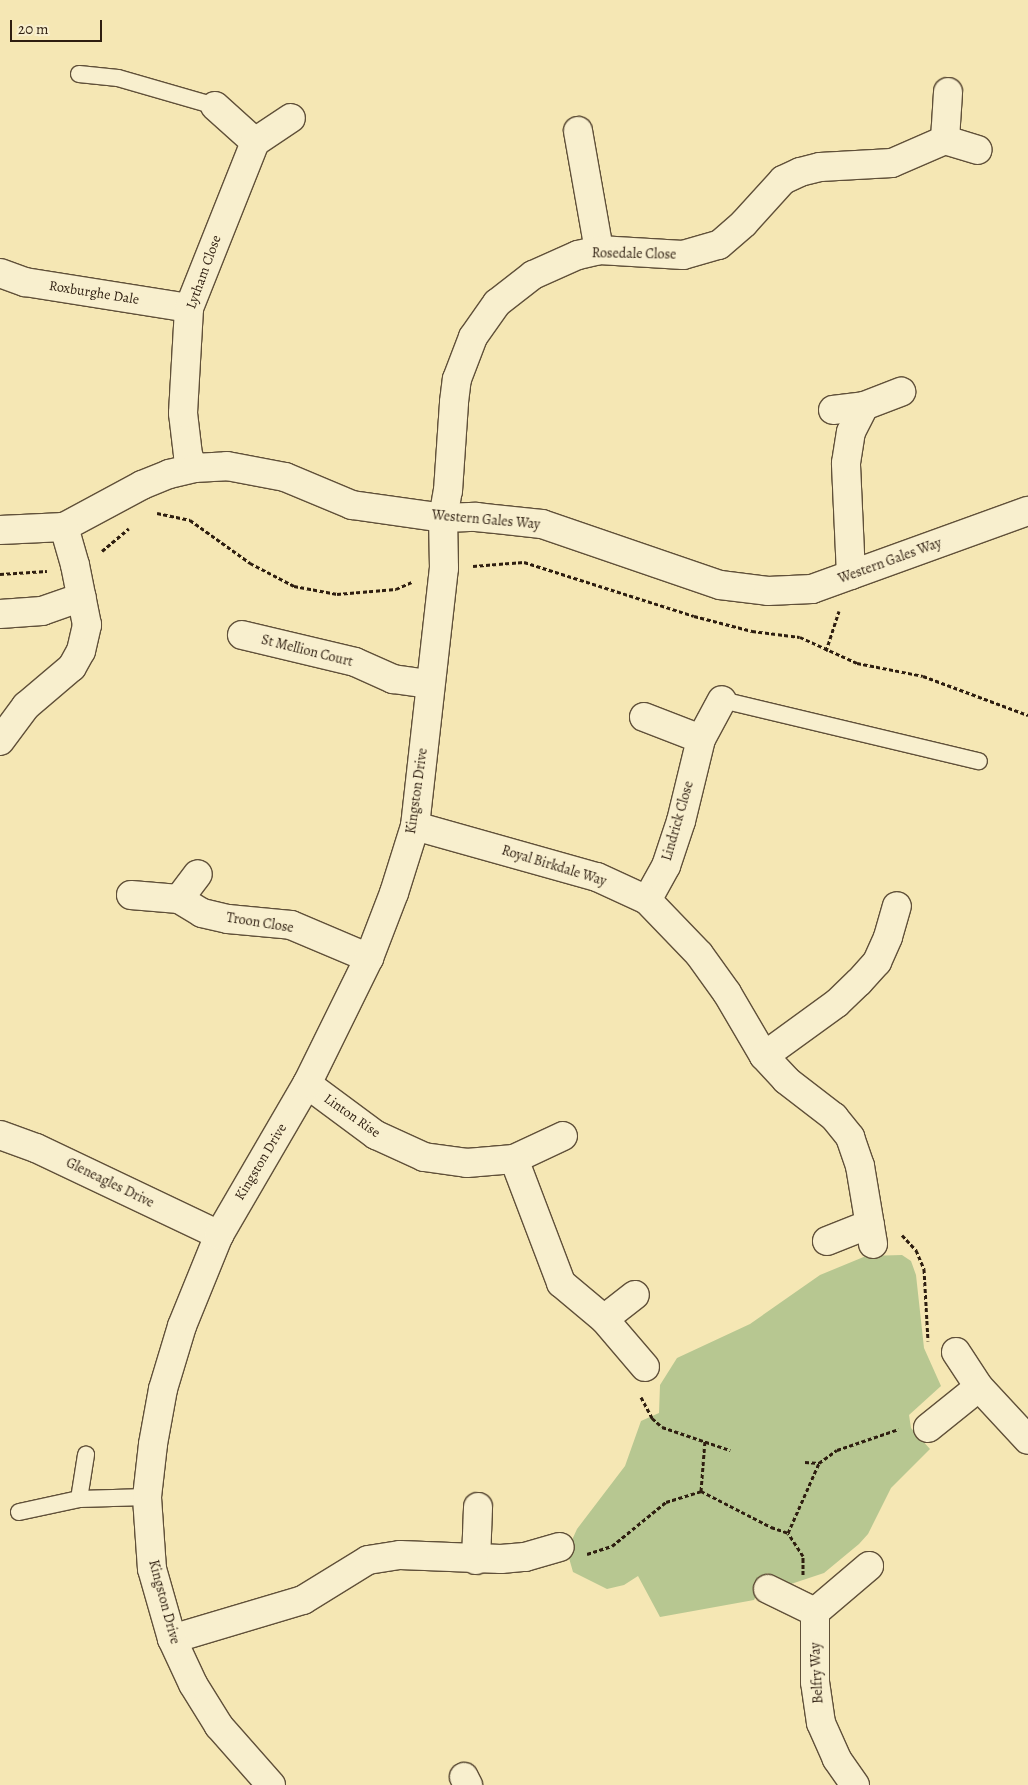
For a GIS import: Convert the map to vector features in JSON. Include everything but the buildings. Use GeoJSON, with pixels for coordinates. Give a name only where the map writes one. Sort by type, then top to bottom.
{"type":"FeatureCollection","features":[{"type":"Feature","properties":{"kind":"street"},"geometry":{"type":"LineString","coordinates":[[948,92],[945,140],[978,150]]}},
{"type":"Feature","properties":{"kind":"street"},"geometry":{"type":"LineString","coordinates":[[215,106],[255,142],[291,118]]}},
{"type":"Feature","properties":{"kind":"street"},"geometry":{"type":"LineString","coordinates":[[578,130],[599,250]]}},
{"type":"Feature","properties":{"kind":"street","name":"Rosedale Close"},"geometry":{"type":"LineString","coordinates":[[443,518],[457,379],[473,337],[498,302],[520,283],[578,255],[599,250],[684,255],[719,245],[732,234],[783,180],[820,167],[892,163],[945,140]]}},
{"type":"Feature","properties":{"kind":"street","name":"Lytham Close"},"geometry":{"type":"LineString","coordinates":[[194,468],[188,455],[183,413],[189,308],[255,142]]}},
{"type":"Feature","properties":{"kind":"street","name":"Roxburghe Dale"},"geometry":{"type":"LineString","coordinates":[[0,273],[25,282],[189,308]]}},
{"type":"Feature","properties":{"kind":"street"},"geometry":{"type":"LineString","coordinates":[[833,410],[864,406],[901,392]]}},
{"type":"Feature","properties":{"kind":"street"},"geometry":{"type":"LineString","coordinates":[[851,575],[846,463],[851,432],[864,406]]}},
{"type":"Feature","properties":{"kind":"street","name":"Western Gales Way"},"geometry":{"type":"LineString","coordinates":[[0,530],[64,527],[142,485],[194,468],[227,466],[256,470],[285,478],[352,505],[443,518],[476,517],[542,524],[720,585],[768,591],[812,589],[1028,511]]}},
{"type":"Feature","properties":{"kind":"street","name":"Kingston Drive"},"geometry":{"type":"LineString","coordinates":[[271,1785],[219,1726],[193,1684],[172,1639],[152,1569],[147,1497],[164,1388],[182,1326],[219,1235],[308,1084],[369,958],[394,893],[415,826],[429,684],[444,568],[443,518]]}},
{"type":"Feature","properties":{"kind":"street"},"geometry":{"type":"LineString","coordinates":[[0,741],[26,706],[72,667],[81,651],[87,625],[75,565],[64,527]]}},
{"type":"Feature","properties":{"kind":"street"},"geometry":{"type":"LineString","coordinates":[[0,614],[42,611],[82,597]]}},
{"type":"Feature","properties":{"kind":"street","name":"St Mellion Court"},"geometry":{"type":"LineString","coordinates":[[242,635],[355,662],[393,679],[429,684]]}},
{"type":"Feature","properties":{"kind":"street","name":"Lindrick Close"},"geometry":{"type":"LineString","coordinates":[[647,900],[666,866],[681,820],[701,739],[722,700]]}},
{"type":"Feature","properties":{"kind":"street"},"geometry":{"type":"LineString","coordinates":[[644,717],[701,739]]}},
{"type":"Feature","properties":{"kind":"street","name":"Royal Birkdale Way"},"geometry":{"type":"LineString","coordinates":[[415,826],[597,877],[647,900],[699,954],[728,993],[764,1056],[786,1080],[834,1117],[850,1137],[860,1166],[872,1234]]}},
{"type":"Feature","properties":{"kind":"street"},"geometry":{"type":"LineString","coordinates":[[179,899],[198,874]]}},
{"type":"Feature","properties":{"kind":"street","name":"Troon Close"},"geometry":{"type":"LineString","coordinates":[[131,894],[179,899],[202,913],[291,926],[369,958]]}},
{"type":"Feature","properties":{"kind":"street"},"geometry":{"type":"LineString","coordinates":[[764,1056],[837,1003],[877,962],[888,937],[897,906]]}},
{"type":"Feature","properties":{"kind":"street","name":"Linton Rise"},"geometry":{"type":"LineString","coordinates":[[308,1084],[376,1135],[424,1157],[467,1163],[514,1159],[563,1136]]}},
{"type":"Feature","properties":{"kind":"street","name":"Gleneagles Drive"},"geometry":{"type":"LineString","coordinates":[[0,1135],[36,1148],[219,1235]]}},
{"type":"Feature","properties":{"kind":"street"},"geometry":{"type":"LineString","coordinates":[[514,1159],[561,1283],[604,1319],[645,1367]]}},
{"type":"Feature","properties":{"kind":"street"},"geometry":{"type":"LineString","coordinates":[[827,1241],[872,1234]]}},
{"type":"Feature","properties":{"kind":"street"},"geometry":{"type":"LineString","coordinates":[[604,1319],[636,1294]]}},
{"type":"Feature","properties":{"kind":"street"},"geometry":{"type":"LineString","coordinates":[[956,1352],[979,1387],[1028,1440]]}},
{"type":"Feature","properties":{"kind":"street"},"geometry":{"type":"LineString","coordinates":[[928,1428],[979,1387]]}},
{"type":"Feature","properties":{"kind":"street"},"geometry":{"type":"LineString","coordinates":[[476,1560],[478,1508]]}},
{"type":"Feature","properties":{"kind":"street"},"geometry":{"type":"LineString","coordinates":[[172,1639],[302,1600],[368,1560],[400,1555],[476,1560],[525,1557],[560,1547]]}},
{"type":"Feature","properties":{"kind":"street"},"geometry":{"type":"LineString","coordinates":[[768,1589],[815,1612],[869,1566]]}},
{"type":"Feature","properties":{"kind":"street","name":"Belfry Way"},"geometry":{"type":"LineString","coordinates":[[815,1612],[815,1682],[821,1723],[837,1759],[855,1785]]}},
{"type":"Feature","properties":{"kind":"lane"},"geometry":{"type":"LineString","coordinates":[[79,74],[118,78],[215,106]]}},
{"type":"Feature","properties":{"kind":"lane"},"geometry":{"type":"LineString","coordinates":[[722,700],[979,761]]}},
{"type":"Feature","properties":{"kind":"lane"},"geometry":{"type":"LineString","coordinates":[[79,1499],[86,1455]]}},
{"type":"Feature","properties":{"kind":"lane"},"geometry":{"type":"LineString","coordinates":[[19,1512],[79,1499],[147,1497]]}},
{"type":"Feature","properties":{"kind":"path"},"geometry":{"type":"LineString","coordinates":[[153,515],[159,512],[190,520],[250,563],[294,586],[337,594],[396,589],[444,568],[524,562],[694,616],[752,631],[800,637],[857,663],[923,676],[1028,715]]}},
{"type":"Feature","properties":{"kind":"path"},"geometry":{"type":"LineString","coordinates":[[0,574],[45,572],[75,565],[99,554],[132,526]]}},
{"type":"Feature","properties":{"kind":"path"},"geometry":{"type":"LineString","coordinates":[[872,1234],[895,1232],[906,1237],[924,1269],[929,1348],[936,1357],[956,1352]]}},
{"type":"Feature","properties":{"kind":"path"},"geometry":{"type":"LineString","coordinates":[[645,1367],[638,1390],[652,1418],[662,1427],[730,1450]]}},
{"type":"Feature","properties":{"kind":"path"},"geometry":{"type":"LineString","coordinates":[[788,1533],[819,1463],[837,1450],[894,1432],[911,1422],[928,1428]]}},
{"type":"Feature","properties":{"kind":"path"},"geometry":{"type":"LineString","coordinates":[[701,1491],[705,1440]]}},
{"type":"Feature","properties":{"kind":"path"},"geometry":{"type":"LineString","coordinates":[[805,1462],[819,1463]]}},
{"type":"Feature","properties":{"kind":"path"},"geometry":{"type":"LineString","coordinates":[[560,1547],[566,1562],[612,1546],[666,1502],[701,1491],[771,1527],[788,1533],[803,1556],[802,1588],[815,1612]]}},
{"type":"Feature","properties":{"kind":"green space"},"geometry":{"type":"Polygon","coordinates":[[[902,1255],[911,1261],[916,1275],[924,1348],[941,1386],[909,1415],[911,1428],[930,1449],[891,1488],[868,1534],[859,1544],[824,1573],[791,1584],[767,1573],[754,1600],[660,1617],[638,1576],[624,1585],[607,1589],[573,1572],[567,1551],[577,1529],[625,1466],[641,1421],[659,1413],[660,1385],[677,1358],[750,1324],[820,1275],[866,1256],[902,1255]]]}}]}
